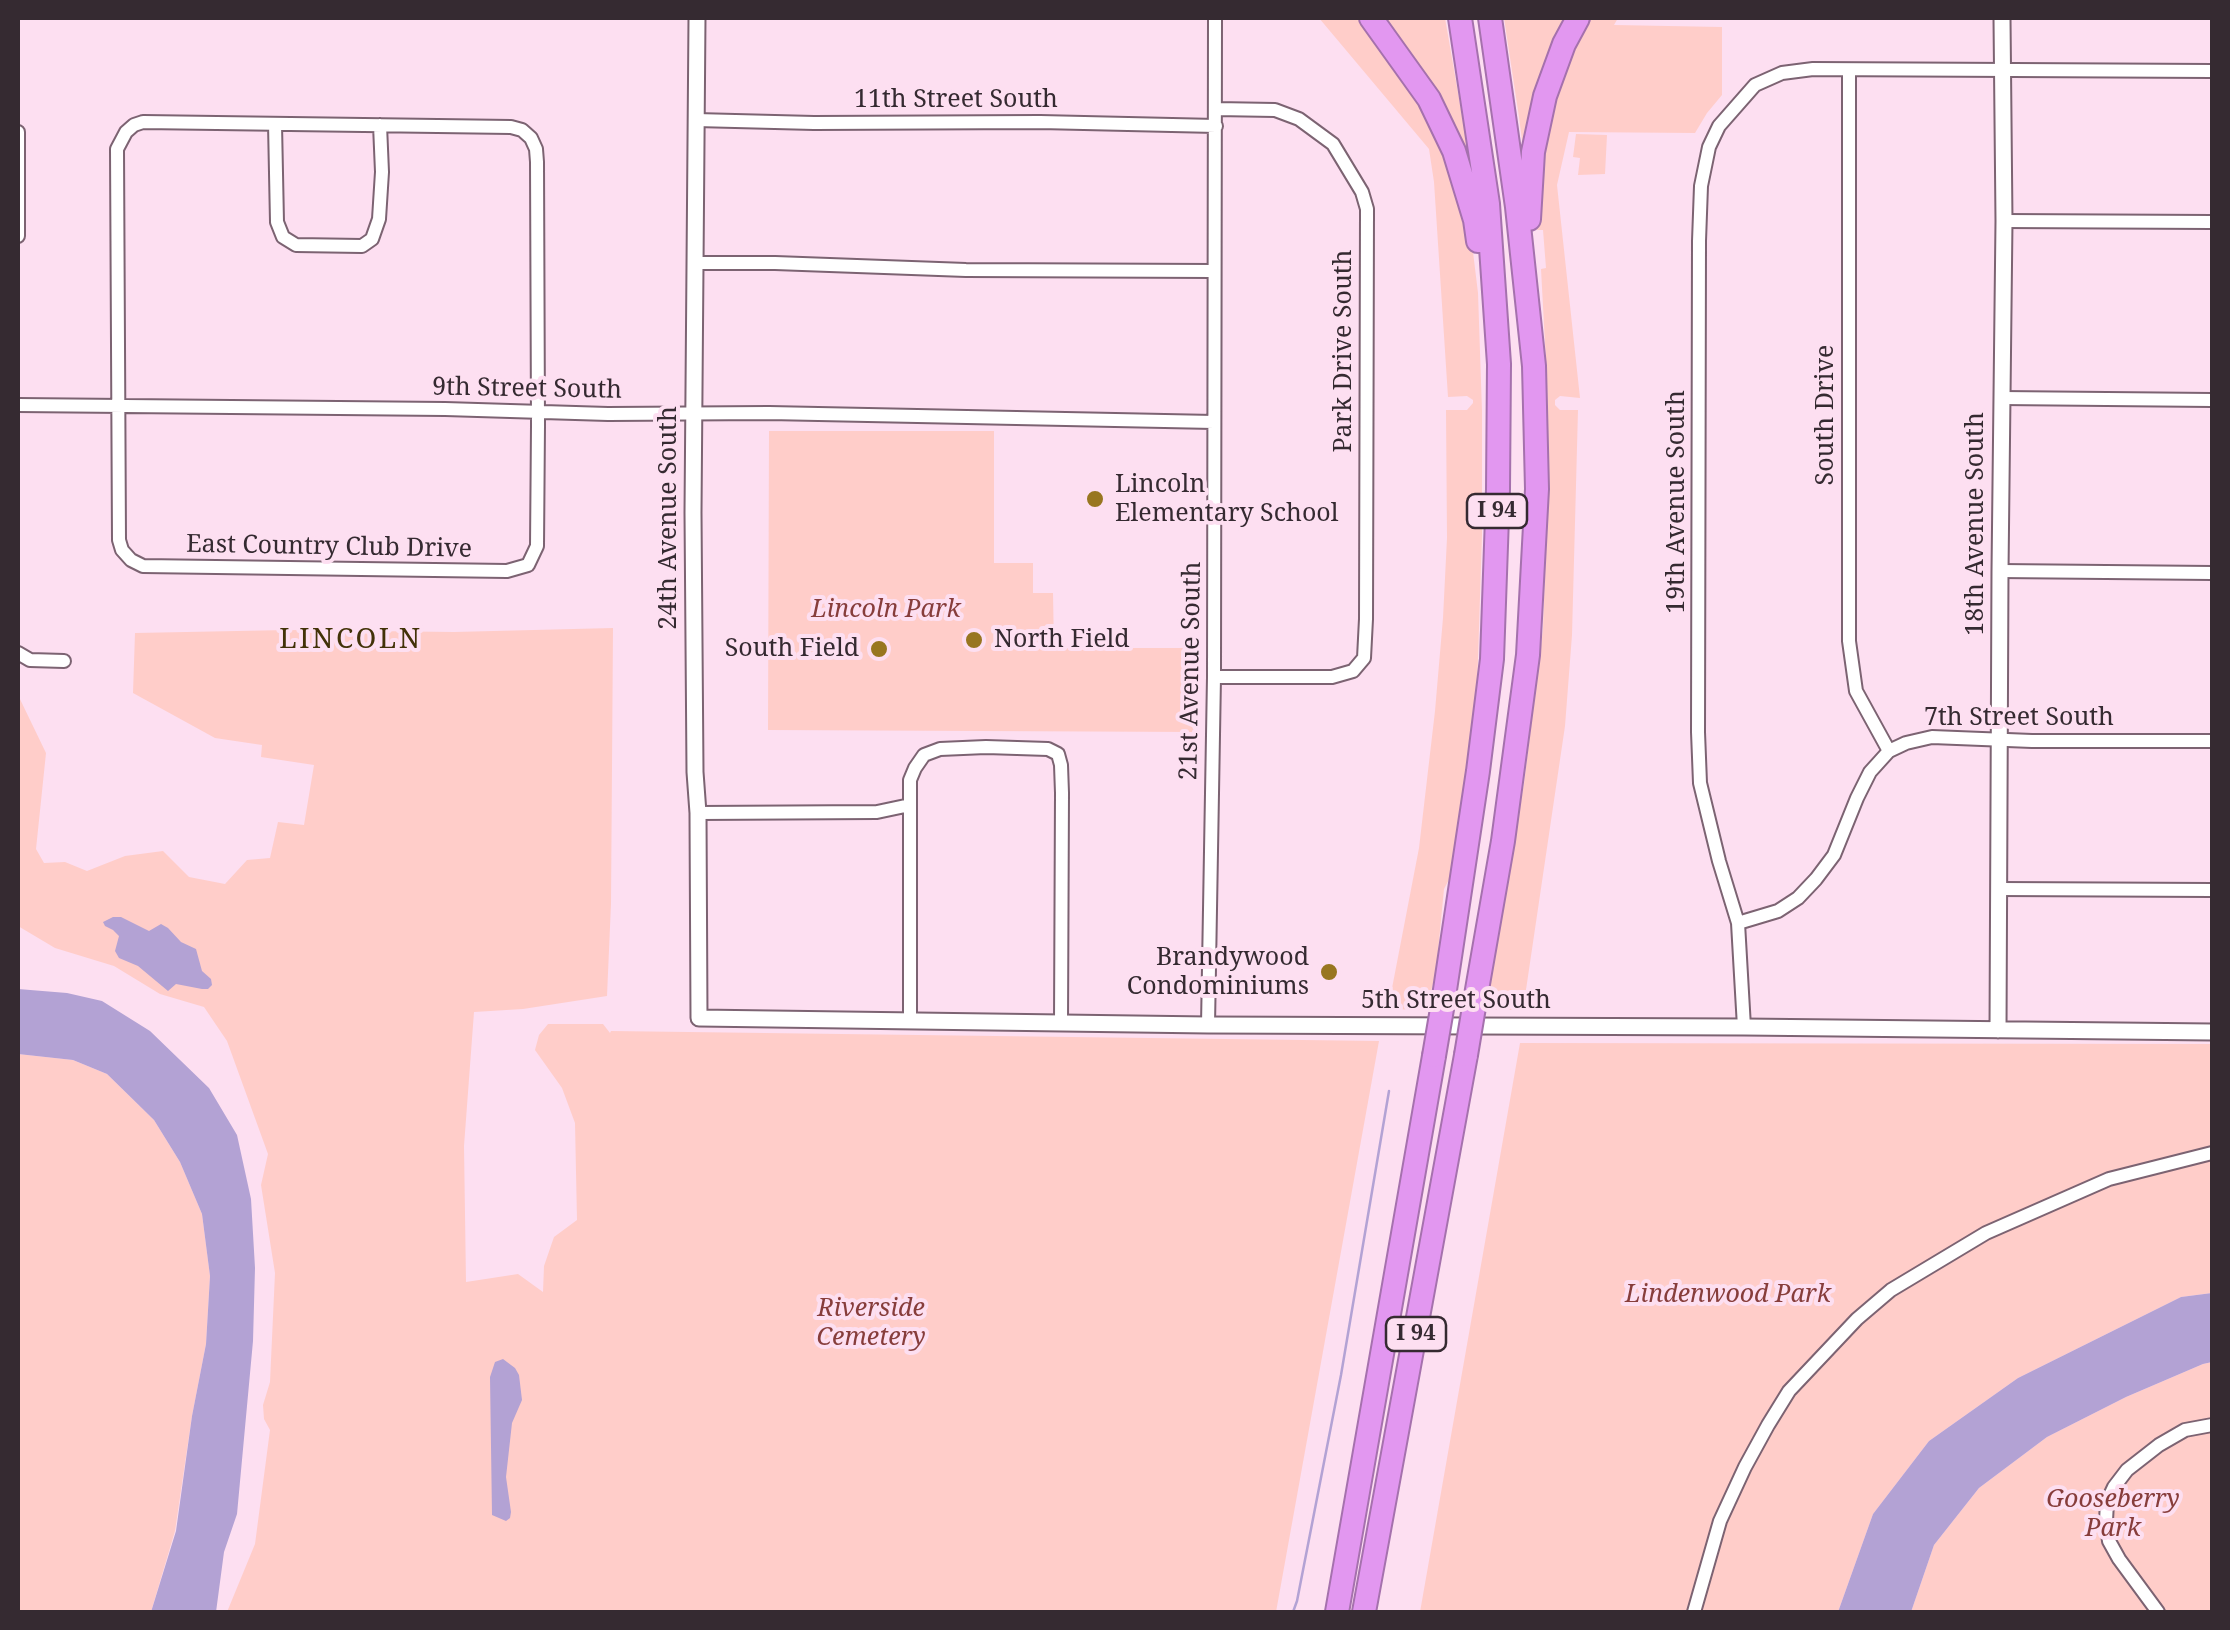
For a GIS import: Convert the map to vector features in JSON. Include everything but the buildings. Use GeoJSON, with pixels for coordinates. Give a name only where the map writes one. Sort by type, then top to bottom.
{"type":"FeatureCollection","features":[{"type":"Feature","properties":{"kind":"highway"},"geometry":{"type":"LineString","coordinates":[[1370,18],[1429,99],[1454,151],[1475,220],[1498,411]]}},
{"type":"Feature","properties":{"kind":"highway","name":"I 94"},"geometry":{"type":"LineString","coordinates":[[1337,1612],[1443,1003],[1492,658],[1499,364],[1488,204],[1460,18]]}},
{"type":"Feature","properties":{"kind":"highway","name":"I 94"},"geometry":{"type":"LineString","coordinates":[[1364,1612],[1503,841],[1528,655],[1537,489],[1534,366],[1518,207],[1490,18]]}},
{"type":"Feature","properties":{"kind":"highway"},"geometry":{"type":"LineString","coordinates":[[1526,287],[1532,152],[1545,96],[1578,18]]}},
{"type":"Feature","properties":{"kind":"street","name":"24th Avenue South"},"geometry":{"type":"LineString","coordinates":[[697,18],[694,716],[699,1018]]}},
{"type":"Feature","properties":{"kind":"street","name":"21st Avenue South"},"geometry":{"type":"LineString","coordinates":[[1208,1025],[1214,676],[1216,18]]}},
{"type":"Feature","properties":{"kind":"street","name":"18th Avenue South"},"geometry":{"type":"LineString","coordinates":[[1998,1030],[2002,18]]}},
{"type":"Feature","properties":{"kind":"street"},"geometry":{"type":"LineString","coordinates":[[1849,70],[2212,71]]}},
{"type":"Feature","properties":{"kind":"street","name":"South Drive"},"geometry":{"type":"LineString","coordinates":[[1849,70],[1848,641],[1856,691],[1889,751]]}},
{"type":"Feature","properties":{"kind":"street","name":"19th Avenue South"},"geometry":{"type":"LineString","coordinates":[[1744,1026],[1738,923],[1700,783],[1702,186],[1709,146],[1719,126],[1754,85],[1782,73],[1849,70]]}},
{"type":"Feature","properties":{"kind":"street","name":"Park Drive South"},"geometry":{"type":"LineString","coordinates":[[1214,676],[1332,677],[1353,670],[1364,658],[1366,619],[1367,209],[1362,192],[1333,144],[1299,119],[1275,110],[1216,109]]}},
{"type":"Feature","properties":{"kind":"street","name":"11th Street South"},"geometry":{"type":"LineString","coordinates":[[696,120],[1216,126]]}},
{"type":"Feature","properties":{"kind":"street","name":"East Country Club Drive"},"geometry":{"type":"LineString","coordinates":[[275,124],[143,122],[134,125],[120,140],[117,212],[122,550],[143,566],[518,570],[534,556],[537,537],[536,149],[522,130],[511,127],[380,125]]}},
{"type":"Feature","properties":{"kind":"street"},"geometry":{"type":"LineString","coordinates":[[275,124],[380,125],[379,219],[372,239],[362,246],[296,245],[282,237],[277,222],[275,124]]}},
{"type":"Feature","properties":{"kind":"street"},"geometry":{"type":"LineString","coordinates":[[18,132],[18,236]]}},
{"type":"Feature","properties":{"kind":"street"},"geometry":{"type":"LineString","coordinates":[[2004,221],[2212,222]]}},
{"type":"Feature","properties":{"kind":"street"},"geometry":{"type":"LineString","coordinates":[[696,264],[1214,270]]}},
{"type":"Feature","properties":{"kind":"street"},"geometry":{"type":"LineString","coordinates":[[2002,398],[2212,400]]}},
{"type":"Feature","properties":{"kind":"street","name":"9th Street South"},"geometry":{"type":"LineString","coordinates":[[18,405],[1214,422]]}},
{"type":"Feature","properties":{"kind":"street"},"geometry":{"type":"LineString","coordinates":[[2000,571],[2212,574]]}},
{"type":"Feature","properties":{"kind":"street"},"geometry":{"type":"LineString","coordinates":[[18,653],[30,660],[64,661]]}},
{"type":"Feature","properties":{"kind":"street","name":"7th Street South"},"geometry":{"type":"LineString","coordinates":[[1889,751],[1932,737],[2212,741]]}},
{"type":"Feature","properties":{"kind":"street"},"geometry":{"type":"LineString","coordinates":[[910,1021],[910,780],[924,756],[940,749],[986,747],[1048,749],[1058,754],[1062,793],[1061,1022]]}},
{"type":"Feature","properties":{"kind":"street"},"geometry":{"type":"LineString","coordinates":[[1738,923],[1778,912],[1816,879],[1834,855],[1870,772],[1889,751]]}},
{"type":"Feature","properties":{"kind":"street"},"geometry":{"type":"LineString","coordinates":[[698,814],[877,812],[910,805]]}},
{"type":"Feature","properties":{"kind":"street"},"geometry":{"type":"LineString","coordinates":[[1999,889],[2212,890]]}},
{"type":"Feature","properties":{"kind":"street","name":"5th Street South"},"geometry":{"type":"LineString","coordinates":[[699,1018],[2212,1032]]}},
{"type":"Feature","properties":{"kind":"street"},"geometry":{"type":"LineString","coordinates":[[1694,1612],[1720,1521],[1760,1439],[1789,1391],[1857,1318],[1891,1290],[1986,1233],[2109,1179],[2212,1152]]}},
{"type":"Feature","properties":{"kind":"street"},"geometry":{"type":"LineString","coordinates":[[2158,1612],[2109,1541],[2108,1502],[2114,1486],[2127,1470],[2158,1444],[2185,1430],[2212,1425]]}},
{"type":"Feature","properties":{"kind":"green space"},"geometry":{"type":"Polygon","coordinates":[[[1319,18],[1364,18],[1426,103],[1469,219],[1478,293],[1482,535],[1477,689],[1454,870],[1444,889],[1436,972],[1426,1010],[1388,1009],[1419,848],[1435,711],[1447,538],[1446,410],[1467,410],[1473,400],[1467,396],[1448,397],[1429,149],[1319,18]]]}},
{"type":"Feature","properties":{"kind":"green space"},"geometry":{"type":"Polygon","coordinates":[[[1380,18],[1445,18],[1468,150],[1462,150],[1380,18]]]}},
{"type":"Feature","properties":{"kind":"green space"},"geometry":{"type":"Polygon","coordinates":[[[1504,18],[1570,18],[1524,156],[1519,117],[1504,18]]]}},
{"type":"Feature","properties":{"kind":"green space"},"geometry":{"type":"Polygon","coordinates":[[[1589,18],[1618,18],[1614,25],[1722,27],[1722,95],[1695,133],[1569,132],[1557,185],[1580,398],[1560,396],[1555,400],[1560,410],[1578,410],[1572,635],[1565,726],[1523,1010],[1486,1010],[1524,783],[1543,629],[1548,476],[1541,269],[1546,268],[1543,230],[1537,230],[1536,209],[1540,155],[1562,73],[1589,18]]]}},
{"type":"Feature","properties":{"kind":"green space"},"geometry":{"type":"Polygon","coordinates":[[[1576,134],[1607,135],[1605,174],[1578,175],[1580,158],[1573,157],[1576,134]]]}},
{"type":"Feature","properties":{"kind":"green space","name":"Lincoln Park"},"geometry":{"type":"Polygon","coordinates":[[[769,431],[994,431],[994,563],[1033,563],[1033,593],[1053,593],[1054,648],[1195,648],[1195,732],[768,730],[769,431]]]}},
{"type":"Feature","properties":{"kind":"green space","name":"Riverside Cemetery"},"geometry":{"type":"Polygon","coordinates":[[[613,628],[607,996],[474,1012],[464,1146],[466,1282],[518,1274],[543,1292],[544,1266],[554,1237],[577,1220],[575,1123],[562,1088],[535,1050],[539,1035],[548,1024],[603,1024],[610,1033],[1379,1041],[1276,1612],[227,1612],[255,1544],[270,1430],[263,1405],[270,1382],[275,1273],[261,1185],[268,1154],[227,1041],[204,1007],[160,994],[114,966],[55,948],[18,926],[18,695],[46,753],[36,849],[44,863],[65,862],[87,871],[125,856],[163,851],[189,877],[225,884],[247,860],[270,858],[278,822],[304,825],[314,765],[261,757],[262,745],[215,738],[133,693],[135,633],[613,628]]]}},
{"type":"Feature","properties":{"kind":"green space","name":"Lindenwood Park"},"geometry":{"type":"Polygon","coordinates":[[[1520,1043],[2212,1044],[2212,1293],[2181,1297],[2018,1378],[1929,1441],[1873,1514],[1838,1612],[1420,1612],[1520,1043]]]}},
{"type":"Feature","properties":{"kind":"green space"},"geometry":{"type":"Polygon","coordinates":[[[18,1054],[73,1060],[107,1074],[154,1120],[180,1162],[202,1214],[210,1276],[206,1344],[175,1531],[151,1612],[19,1612],[18,1054]]]}},
{"type":"Feature","properties":{"kind":"green space","name":"Gooseberry Park"},"geometry":{"type":"Polygon","coordinates":[[[2212,1362],[2212,1612],[1911,1612],[1934,1545],[1979,1488],[2047,1437],[2126,1397],[2212,1362]]]}},
{"type":"Feature","properties":{"kind":"shaded area"},"geometry":{"type":"Polygon","coordinates":[[[113,917],[149,931],[161,924],[168,928],[181,942],[196,949],[202,971],[212,985],[202,989],[176,984],[168,991],[138,966],[119,958],[115,951],[119,936],[103,922],[113,917]]]}},
{"type":"Feature","properties":{"kind":"shaded area"},"geometry":{"type":"Polygon","coordinates":[[[18,989],[102,1001],[150,1031],[209,1088],[237,1135],[251,1199],[255,1268],[253,1341],[237,1514],[224,1552],[216,1612],[151,1612],[176,1531],[206,1344],[210,1276],[202,1214],[180,1162],[154,1120],[107,1074],[73,1060],[18,1054],[18,989]]]}},
{"type":"Feature","properties":{"kind":"shaded area"},"geometry":{"type":"Polygon","coordinates":[[[2212,1293],[2212,1362],[2126,1397],[2047,1437],[1979,1488],[1934,1545],[1911,1612],[1838,1612],[1873,1514],[1929,1441],[2018,1378],[2181,1297],[2212,1293]]]}},
{"type":"Feature","properties":{"kind":"shaded area"},"geometry":{"type":"Polygon","coordinates":[[[503,1359],[519,1375],[522,1400],[512,1423],[506,1477],[511,1512],[506,1521],[492,1515],[490,1377],[495,1362],[503,1359]]]}},
{"type":"Feature","properties":{"kind":"waterway"},"geometry":{"type":"LineString","coordinates":[[1293,1612],[1341,1375],[1389,1091]]}},
{"type":"Feature","properties":{"kind":"place","name":"Lincoln Elementary School"},"geometry":{"type":"Point","coordinates":[1095,499]}},
{"type":"Feature","properties":{"kind":"place","name":"North Field"},"geometry":{"type":"Point","coordinates":[974,640]}},
{"type":"Feature","properties":{"kind":"place","name":"South Field"},"geometry":{"type":"Point","coordinates":[879,649]}},
{"type":"Feature","properties":{"kind":"place","name":"Brandywood Condominiums"},"geometry":{"type":"Point","coordinates":[1329,972]}},
{"type":"Feature","properties":{"kind":"district","name":"LINCOLN"},"geometry":{"type":"Point","coordinates":[351,640]}}]}
